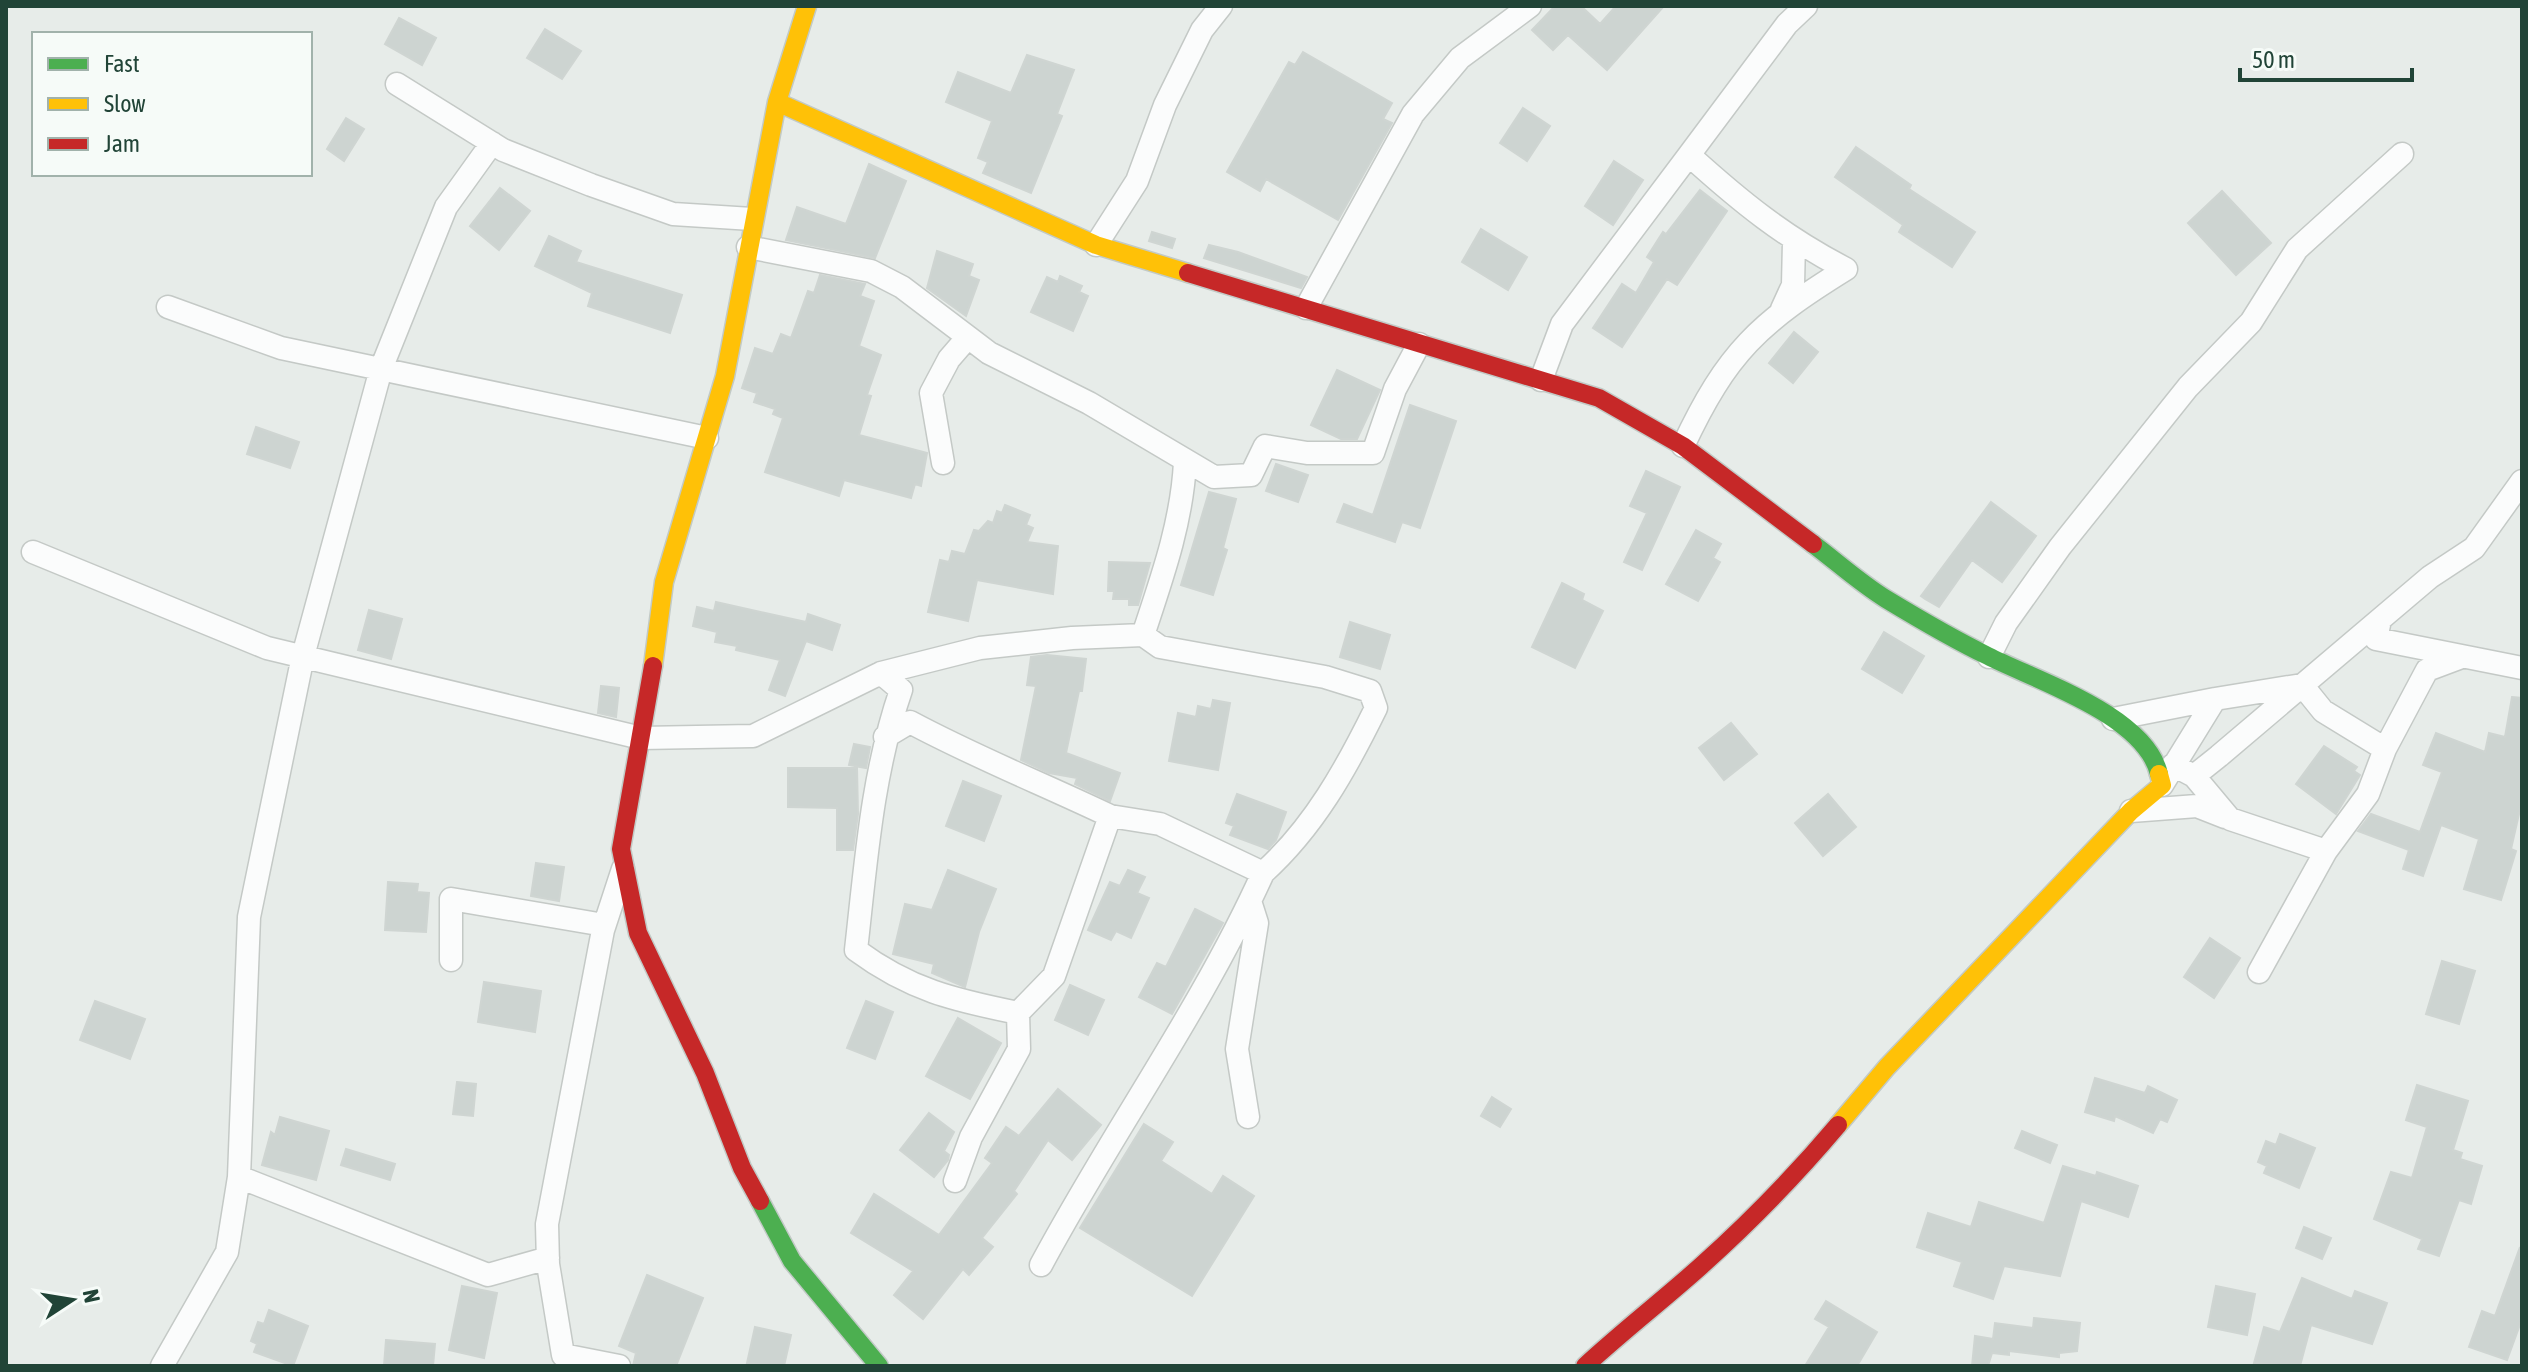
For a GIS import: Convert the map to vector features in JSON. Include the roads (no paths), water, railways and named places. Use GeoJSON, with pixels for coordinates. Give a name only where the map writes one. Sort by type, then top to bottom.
{"type":"FeatureCollection","features":[{"type":"Feature","properties":{"kind":"street"},"geometry":{"type":"LineString","coordinates":[[807,6],[777,102],[752,219],[725,376],[664,582],[621,849],[638,933],[705,1073],[742,1168],[792,1261],[879,1366]]}},
{"type":"Feature","properties":{"kind":"street"},"geometry":{"type":"LineString","coordinates":[[1096,245],[1137,181],[1165,105],[1202,30],[1221,6]]}},
{"type":"Feature","properties":{"kind":"street"},"geometry":{"type":"LineString","coordinates":[[1306,308],[1413,114],[1460,58],[1530,6]]}},
{"type":"Feature","properties":{"kind":"street"},"geometry":{"type":"LineString","coordinates":[[1541,380],[1562,324],[1787,24],[1806,6]]}},
{"type":"Feature","properties":{"kind":"street"},"geometry":{"type":"LineString","coordinates":[[397,84],[492,143],[591,185],[673,214],[752,219]]}},
{"type":"Feature","properties":{"kind":"street"},"geometry":{"type":"LineString","coordinates":[[777,102],[1096,245],[1599,398],[1683,446],[1883,597],[1989,657],[2051,682],[2113,719],[2155,757],[2162,785]]}},
{"type":"Feature","properties":{"kind":"street"},"geometry":{"type":"LineString","coordinates":[[169,1364],[227,1252],[239,1177],[249,917],[303,656],[381,369],[446,207],[492,143]]}},
{"type":"Feature","properties":{"kind":"street"},"geometry":{"type":"LineString","coordinates":[[1989,657],[2006,623],[2060,547],[2188,387],[2251,322],[2297,249],[2402,154]]}},
{"type":"Feature","properties":{"kind":"street"},"geometry":{"type":"LineString","coordinates":[[1683,446],[1705,399],[1745,343],[1782,309],[1846,269],[1794,242],[1746,207],[1689,155]]}},
{"type":"Feature","properties":{"kind":"street"},"geometry":{"type":"LineString","coordinates":[[1782,309],[1793,285],[1794,242]]}},
{"type":"Feature","properties":{"kind":"street"},"geometry":{"type":"LineString","coordinates":[[748,247],[871,271],[902,287],[989,353],[1132,427],[1214,477],[1251,475],[1265,446],[1307,453],[1373,453],[1395,389],[1419,344]]}},
{"type":"Feature","properties":{"kind":"street"},"geometry":{"type":"LineString","coordinates":[[168,307],[281,348],[707,438]]}},
{"type":"Feature","properties":{"kind":"street"},"geometry":{"type":"LineString","coordinates":[[943,463],[931,393],[949,359],[968,337]]}},
{"type":"Feature","properties":{"kind":"street"},"geometry":{"type":"LineString","coordinates":[[1143,635],[1171,551],[1183,492],[1185,462]]}},
{"type":"Feature","properties":{"kind":"street"},"geometry":{"type":"LineString","coordinates":[[2194,776],[2430,577],[2474,548],[2522,481]]}},
{"type":"Feature","properties":{"kind":"street"},"geometry":{"type":"LineString","coordinates":[[33,552],[267,648],[641,738],[753,736],[881,673],[980,648],[1072,638],[1143,635],[1160,647],[1325,677],[1370,691],[1376,708],[1345,770],[1295,844],[1263,873],[1200,999],[1093,1168],[1041,1265]]}},
{"type":"Feature","properties":{"kind":"street"},"geometry":{"type":"LineString","coordinates":[[2380,620],[2376,639],[2522,668]]}},
{"type":"Feature","properties":{"kind":"street"},"geometry":{"type":"LineString","coordinates":[[2259,972],[2326,851],[2368,794],[2385,749],[2427,670],[2460,657]]}},
{"type":"Feature","properties":{"kind":"street"},"geometry":{"type":"LineString","coordinates":[[881,673],[901,690],[885,737],[856,950],[884,971],[943,998],[1018,1013]]}},
{"type":"Feature","properties":{"kind":"street"},"geometry":{"type":"LineString","coordinates":[[2113,719],[2302,685]]}},
{"type":"Feature","properties":{"kind":"street"},"geometry":{"type":"LineString","coordinates":[[2302,685],[2323,711],[2385,749]]}},
{"type":"Feature","properties":{"kind":"street"},"geometry":{"type":"LineString","coordinates":[[1585,1366],[1642,1313],[1699,1268],[1789,1183],[1887,1067],[2131,811],[2162,785],[2215,699]]}},
{"type":"Feature","properties":{"kind":"street"},"geometry":{"type":"LineString","coordinates":[[885,737],[910,722],[979,759],[1110,816],[1160,824],[1263,873]]}},
{"type":"Feature","properties":{"kind":"street"},"geometry":{"type":"LineString","coordinates":[[2173,765],[2194,776],[2230,819]]}},
{"type":"Feature","properties":{"kind":"street"},"geometry":{"type":"LineString","coordinates":[[2131,811],[2197,806],[2326,851]]}},
{"type":"Feature","properties":{"kind":"street"},"geometry":{"type":"LineString","coordinates":[[955,1181],[971,1137],[1019,1049],[1018,1013],[1054,976],[1110,816]]}},
{"type":"Feature","properties":{"kind":"street"},"geometry":{"type":"LineString","coordinates":[[619,1366],[562,1360],[548,1258],[547,1224],[604,925],[623,868]]}},
{"type":"Feature","properties":{"kind":"street"},"geometry":{"type":"LineString","coordinates":[[451,960],[451,899],[604,925]]}},
{"type":"Feature","properties":{"kind":"street"},"geometry":{"type":"LineString","coordinates":[[1248,1117],[1237,1049],[1257,923],[1250,901]]}},
{"type":"Feature","properties":{"kind":"street"},"geometry":{"type":"LineString","coordinates":[[239,1177],[488,1275],[548,1258]]}}]}
